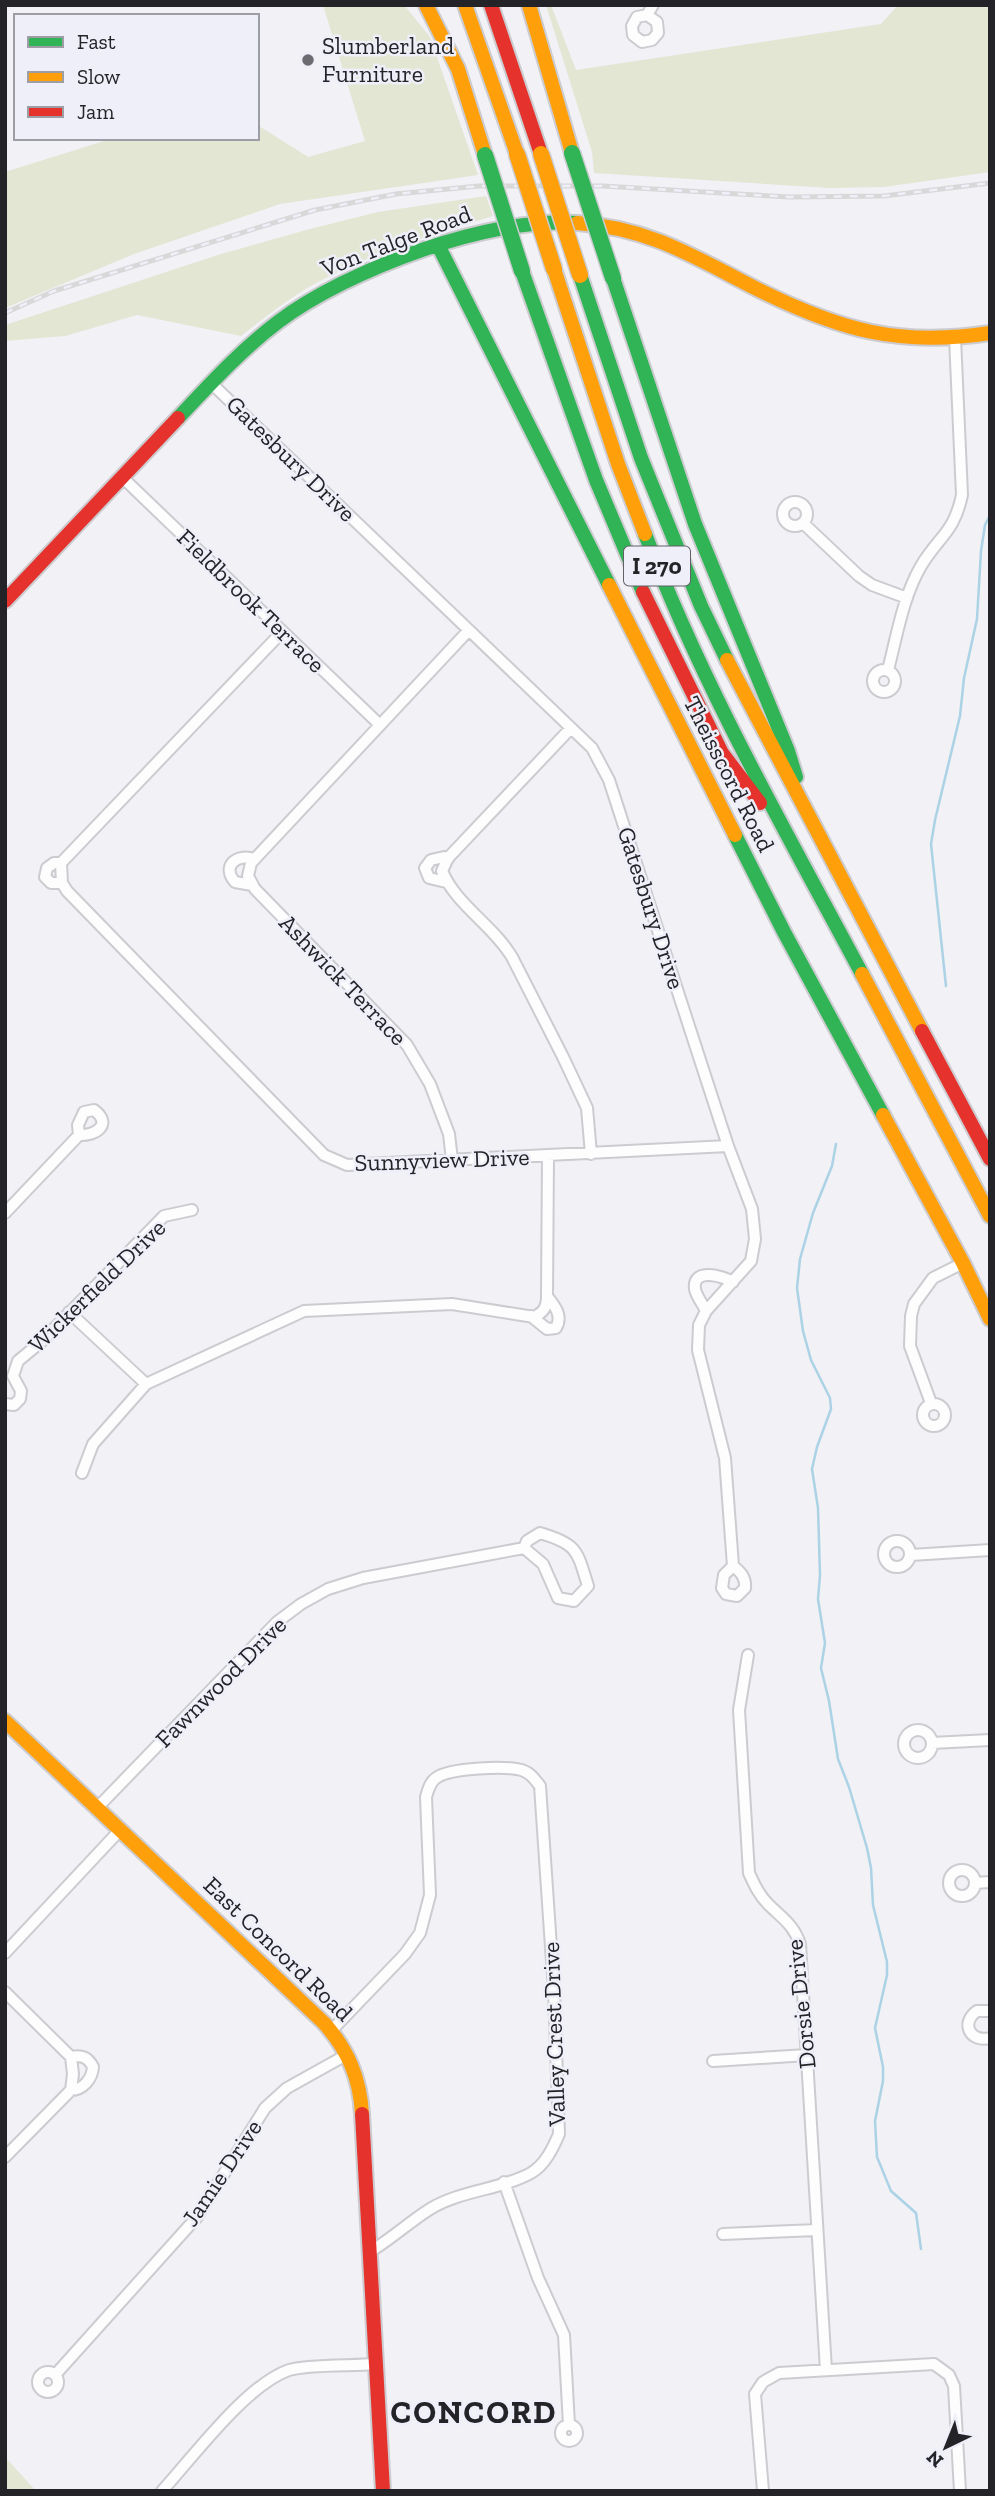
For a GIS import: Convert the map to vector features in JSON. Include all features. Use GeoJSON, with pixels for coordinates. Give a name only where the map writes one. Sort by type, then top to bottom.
{"type":"FeatureCollection","features":[{"type":"Feature","properties":{"kind":"main road"},"geometry":{"type":"LineString","coordinates":[[415,5],[458,69]]}},
{"type":"Feature","properties":{"kind":"main road"},"geometry":{"type":"LineString","coordinates":[[426,5],[458,69],[522,271],[596,480],[664,638],[722,753],[795,849]]}},
{"type":"Feature","properties":{"kind":"main road","name":"I 270"},"geometry":{"type":"LineString","coordinates":[[465,5],[601,415],[656,564],[722,709],[990,1216]]}},
{"type":"Feature","properties":{"kind":"main road","name":"I 270"},"geometry":{"type":"LineString","coordinates":[[491,5],[622,407],[680,557],[729,666],[990,1159]]}},
{"type":"Feature","properties":{"kind":"main road"},"geometry":{"type":"LineString","coordinates":[[529,10],[572,153],[695,524],[788,751],[805,812]]}},
{"type":"Feature","properties":{"kind":"main road","name":"Von Talge Road"},"geometry":{"type":"LineString","coordinates":[[5,601],[211,383],[281,320],[313,299],[360,276],[471,233],[522,224],[574,222],[613,227],[670,244],[778,299],[848,325],[901,337],[955,338],[990,333]]}},
{"type":"Feature","properties":{"kind":"main road","name":"Theisscord Road"},"geometry":{"type":"LineString","coordinates":[[438,244],[784,932],[963,1263],[990,1320]]}},
{"type":"Feature","properties":{"kind":"main road","name":"East Concord Road"},"geometry":{"type":"LineString","coordinates":[[5,1720],[331,2031],[348,2054],[356,2072],[361,2100],[383,2491]]}},
{"type":"Feature","properties":{"kind":"street"},"geometry":{"type":"LineString","coordinates":[[888,670],[907,598],[922,565],[952,525],[962,495],[955,338]]}},
{"type":"Feature","properties":{"kind":"street","name":"Gatesbury Drive"},"geometry":{"type":"LineString","coordinates":[[211,383],[592,748],[609,780],[728,1146],[752,1209],[755,1239],[751,1261],[715,1298],[699,1325],[698,1350],[724,1458],[733,1566]]}},
{"type":"Feature","properties":{"kind":"street","name":"Fieldbrook Terrace"},"geometry":{"type":"LineString","coordinates":[[122,477],[379,724]]}},
{"type":"Feature","properties":{"kind":"street"},"geometry":{"type":"LineString","coordinates":[[803,523],[866,581],[907,598]]}},
{"type":"Feature","properties":{"kind":"street","name":"Ashwick Terrace"},"geometry":{"type":"LineString","coordinates":[[452,1160],[449,1134],[430,1084],[407,1045],[252,885],[235,882],[229,870],[235,859],[254,859],[469,630]]}},
{"type":"Feature","properties":{"kind":"street","name":"Sunnyview Drive"},"geometry":{"type":"LineString","coordinates":[[282,632],[61,863],[54,863],[47,868],[45,877],[51,883],[62,883],[324,1155],[346,1165],[728,1146]]}},
{"type":"Feature","properties":{"kind":"street"},"geometry":{"type":"LineString","coordinates":[[571,728],[447,859],[442,871],[446,882],[504,944],[512,957],[587,1108],[591,1154]]}},
{"type":"Feature","properties":{"kind":"street"},"geometry":{"type":"LineString","coordinates":[[446,882],[429,878],[425,868],[431,860],[444,857],[447,859]]}},
{"type":"Feature","properties":{"kind":"street"},"geometry":{"type":"LineString","coordinates":[[252,885],[248,876],[254,859]]}},
{"type":"Feature","properties":{"kind":"street"},"geometry":{"type":"LineString","coordinates":[[61,863],[62,883]]}},
{"type":"Feature","properties":{"kind":"street"},"geometry":{"type":"LineString","coordinates":[[5,1213],[79,1135]]}},
{"type":"Feature","properties":{"kind":"street"},"geometry":{"type":"LineString","coordinates":[[82,1474],[93,1444],[146,1384],[304,1311],[452,1304],[531,1316],[542,1313],[547,1304],[548,1156]]}},
{"type":"Feature","properties":{"kind":"street","name":"Wickerfield Drive"},"geometry":{"type":"LineString","coordinates":[[5,1404],[14,1405],[20,1399],[21,1391],[9,1377],[18,1362],[41,1342],[164,1216],[192,1210]]}},
{"type":"Feature","properties":{"kind":"street"},"geometry":{"type":"LineString","coordinates":[[931,1403],[909,1346],[911,1316],[914,1304],[933,1278],[963,1263]]}},
{"type":"Feature","properties":{"kind":"street"},"geometry":{"type":"LineString","coordinates":[[706,1311],[695,1292],[695,1282],[704,1275],[718,1276],[733,1282]]}},
{"type":"Feature","properties":{"kind":"street"},"geometry":{"type":"LineString","coordinates":[[531,1316],[547,1329],[556,1328],[560,1322],[558,1311],[547,1296]]}},
{"type":"Feature","properties":{"kind":"street"},"geometry":{"type":"LineString","coordinates":[[69,1312],[146,1384]]}},
{"type":"Feature","properties":{"kind":"street","name":"Fawnwood Drive"},"geometry":{"type":"LineString","coordinates":[[540,1533],[558,1538],[578,1552],[588,1586],[574,1601],[558,1598],[543,1564],[524,1548],[527,1541],[540,1533]]}},
{"type":"Feature","properties":{"kind":"street","name":"Fawnwood Drive"},"geometry":{"type":"LineString","coordinates":[[98,1807],[249,1649],[301,1604],[328,1589],[363,1578],[524,1548]]}},
{"type":"Feature","properties":{"kind":"street"},"geometry":{"type":"LineString","coordinates":[[911,1555],[990,1550]]}},
{"type":"Feature","properties":{"kind":"street","name":"Dorsie Drive"},"geometry":{"type":"LineString","coordinates":[[748,1655],[739,1710],[749,1874],[767,1903],[788,1921],[800,1944],[826,2370]]}},
{"type":"Feature","properties":{"kind":"street"},"geometry":{"type":"LineString","coordinates":[[932,1743],[990,1740]]}},
{"type":"Feature","properties":{"kind":"street","name":"Valley Crest Drive"},"geometry":{"type":"LineString","coordinates":[[331,2031],[405,1954],[420,1933],[430,1895],[426,1797],[435,1778],[448,1773],[508,1768],[524,1771],[534,1777],[540,1787],[554,1991],[559,2134],[551,2153],[533,2172],[467,2193],[430,2209],[391,2240],[368,2253]]}},
{"type":"Feature","properties":{"kind":"street"},"geometry":{"type":"LineString","coordinates":[[5,1953],[121,1829]]}},
{"type":"Feature","properties":{"kind":"street"},"geometry":{"type":"LineString","coordinates":[[975,1883],[990,1882]]}},
{"type":"Feature","properties":{"kind":"street"},"geometry":{"type":"LineString","coordinates":[[5,1992],[71,2057],[73,2074],[71,2090],[5,2157]]}},
{"type":"Feature","properties":{"kind":"street"},"geometry":{"type":"LineString","coordinates":[[990,2011],[977,2011],[971,2015],[968,2026],[975,2038],[990,2038]]}},
{"type":"Feature","properties":{"kind":"street","name":"Jamie Drive"},"geometry":{"type":"LineString","coordinates":[[55,2375],[197,2217],[265,2108],[287,2088],[348,2054]]}},
{"type":"Feature","properties":{"kind":"street"},"geometry":{"type":"LineString","coordinates":[[713,2061],[807,2055]]}},
{"type":"Feature","properties":{"kind":"street"},"geometry":{"type":"LineString","coordinates":[[71,2057],[86,2058],[93,2067],[84,2085],[71,2090]]}},
{"type":"Feature","properties":{"kind":"street"},"geometry":{"type":"LineString","coordinates":[[504,2182],[538,2278],[564,2335],[569,2425]]}},
{"type":"Feature","properties":{"kind":"street"},"geometry":{"type":"LineString","coordinates":[[723,2234],[817,2230]]}},
{"type":"Feature","properties":{"kind":"street"},"geometry":{"type":"LineString","coordinates":[[162,2491],[248,2395],[267,2379],[292,2369],[375,2364]]}},
{"type":"Feature","properties":{"kind":"street"},"geometry":{"type":"LineString","coordinates":[[763,2491],[755,2394],[763,2382],[779,2372],[934,2364],[942,2368],[954,2386],[960,2491]]}},
{"type":"Feature","properties":{"kind":"green space"},"geometry":{"type":"Polygon","coordinates":[[[323,5],[404,5],[430,37],[478,175],[280,204],[134,254],[5,308],[5,169],[8,171],[108,140],[259,140],[259,126],[308,157],[365,141],[323,5]]]}},
{"type":"Feature","properties":{"kind":"green space"},"geometry":{"type":"Polygon","coordinates":[[[546,5],[551,5],[576,70],[881,24],[898,5],[990,5],[990,172],[884,187],[830,188],[594,173],[592,152],[546,5]]]}},
{"type":"Feature","properties":{"kind":"green space"},"geometry":{"type":"Polygon","coordinates":[[[486,196],[493,216],[408,243],[346,268],[293,297],[241,336],[137,315],[65,336],[5,341],[5,325],[221,254],[378,212],[486,196]]]}},
{"type":"Feature","properties":{"kind":"green space"},"geometry":{"type":"Polygon","coordinates":[[[5,2457],[36,2491],[5,2491],[5,2457]]]}},
{"type":"Feature","properties":{"kind":"waterway"},"geometry":{"type":"LineString","coordinates":[[946,986],[931,844],[960,716],[964,678],[977,619],[981,551],[985,525],[990,515]]}},
{"type":"Feature","properties":{"kind":"waterway"},"geometry":{"type":"LineString","coordinates":[[836,1144],[832,1166],[813,1213],[800,1259],[797,1288],[803,1331],[811,1360],[830,1398],[831,1409],[812,1469],[818,1508],[818,1599],[825,1643],[821,1668],[838,1759],[867,1848],[873,1905],[887,1962],[887,1975],[875,2028],[883,2067],[875,2121],[877,2157],[891,2191],[916,2213],[921,2249]]}},
{"type":"Feature","properties":{"kind":"railway"},"geometry":{"type":"LineString","coordinates":[[5,313],[54,291],[315,210],[396,194],[479,186],[603,186],[789,197],[884,196],[990,183]]}},
{"type":"Feature","properties":{"kind":"traffic: fast"},"geometry":{"type":"LineString","coordinates":[[572,153],[613,278]]}},
{"type":"Feature","properties":{"kind":"traffic: fast"},"geometry":{"type":"LineString","coordinates":[[485,155],[522,271]]}},
{"type":"Feature","properties":{"kind":"traffic: fast"},"geometry":{"type":"LineString","coordinates":[[178,418],[264,333],[307,303],[342,284],[421,250],[462,238],[503,228],[542,223],[577,223]]}},
{"type":"Feature","properties":{"kind":"traffic: fast"},"geometry":{"type":"LineString","coordinates":[[438,245],[609,585]]}},
{"type":"Feature","properties":{"kind":"traffic: fast"},"geometry":{"type":"LineString","coordinates":[[522,271],[596,480],[643,592]]}},
{"type":"Feature","properties":{"kind":"traffic: fast"},"geometry":{"type":"LineString","coordinates":[[580,275],[641,458],[701,606],[727,660]]}},
{"type":"Feature","properties":{"kind":"traffic: fast"},"geometry":{"type":"LineString","coordinates":[[613,278],[695,524],[788,751],[796,777]]}},
{"type":"Feature","properties":{"kind":"traffic: fast"},"geometry":{"type":"LineString","coordinates":[[645,534],[719,702],[862,974]]}},
{"type":"Feature","properties":{"kind":"traffic: fast"},"geometry":{"type":"LineString","coordinates":[[735,835],[883,1115]]}},
{"type":"Feature","properties":{"kind":"traffic: slow"},"geometry":{"type":"LineString","coordinates":[[426,5],[458,69],[485,155]]}},
{"type":"Feature","properties":{"kind":"traffic: slow"},"geometry":{"type":"LineString","coordinates":[[465,5],[517,154]]}},
{"type":"Feature","properties":{"kind":"traffic: slow"},"geometry":{"type":"LineString","coordinates":[[529,5],[572,153]]}},
{"type":"Feature","properties":{"kind":"traffic: slow"},"geometry":{"type":"LineString","coordinates":[[517,154],[554,269]]}},
{"type":"Feature","properties":{"kind":"traffic: slow"},"geometry":{"type":"LineString","coordinates":[[541,154],[580,275]]}},
{"type":"Feature","properties":{"kind":"traffic: slow"},"geometry":{"type":"LineString","coordinates":[[577,223],[628,231],[672,246],[788,304],[844,325],[871,332],[927,338],[990,333]]}},
{"type":"Feature","properties":{"kind":"traffic: slow"},"geometry":{"type":"LineString","coordinates":[[554,269],[618,464],[645,534]]}},
{"type":"Feature","properties":{"kind":"traffic: slow"},"geometry":{"type":"LineString","coordinates":[[609,585],[735,835]]}},
{"type":"Feature","properties":{"kind":"traffic: slow"},"geometry":{"type":"LineString","coordinates":[[727,660],[922,1031]]}},
{"type":"Feature","properties":{"kind":"traffic: slow"},"geometry":{"type":"LineString","coordinates":[[862,974],[990,1216]]}},
{"type":"Feature","properties":{"kind":"traffic: slow"},"geometry":{"type":"LineString","coordinates":[[883,1115],[963,1263],[990,1319]]}},
{"type":"Feature","properties":{"kind":"traffic: slow"},"geometry":{"type":"LineString","coordinates":[[5,1721],[324,2023],[340,2044],[351,2065],[359,2088],[362,2114]]}},
{"type":"Feature","properties":{"kind":"traffic: jam"},"geometry":{"type":"LineString","coordinates":[[491,5],[541,154]]}},
{"type":"Feature","properties":{"kind":"traffic: jam"},"geometry":{"type":"LineString","coordinates":[[5,601],[178,418]]}},
{"type":"Feature","properties":{"kind":"traffic: jam"},"geometry":{"type":"LineString","coordinates":[[643,592],[722,753],[760,803]]}},
{"type":"Feature","properties":{"kind":"traffic: jam"},"geometry":{"type":"LineString","coordinates":[[922,1031],[990,1159]]}},
{"type":"Feature","properties":{"kind":"traffic: jam"},"geometry":{"type":"LineString","coordinates":[[362,2114],[383,2491]]}},
{"type":"Feature","properties":{"kind":"place","name":"Slumberland Furniture"},"geometry":{"type":"Point","coordinates":[308,60]}},
{"type":"Feature","properties":{"kind":"district","name":"CONCORD"},"geometry":{"type":"Point","coordinates":[474,2412]}}]}
